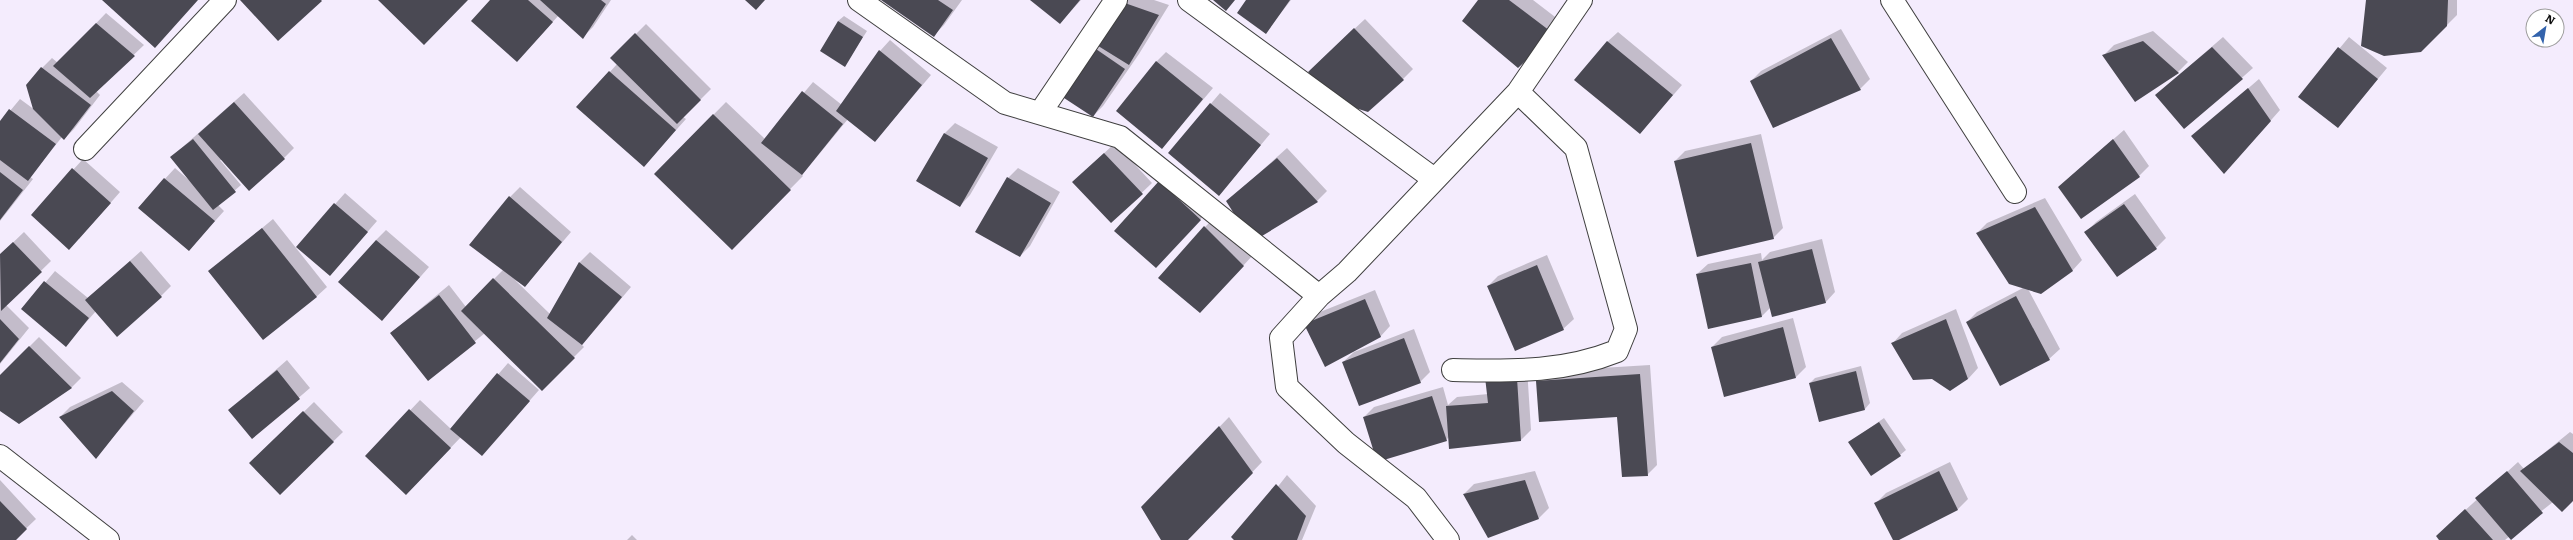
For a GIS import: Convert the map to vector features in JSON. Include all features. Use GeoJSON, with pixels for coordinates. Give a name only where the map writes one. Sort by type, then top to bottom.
{"type":"FeatureCollection","features":[{"type":"Feature","properties":{"kind":"street"},"geometry":{"type":"LineString","coordinates":[[84,149],[225,0]]}},
{"type":"Feature","properties":{"kind":"street"},"geometry":{"type":"LineString","coordinates":[[859,0],[1005,103],[1120,137],[1319,296]]}},
{"type":"Feature","properties":{"kind":"street"},"geometry":{"type":"LineString","coordinates":[[1040,113],[1116,0]]}},
{"type":"Feature","properties":{"kind":"street"},"geometry":{"type":"LineString","coordinates":[[1189,0],[1434,180]]}},
{"type":"Feature","properties":{"kind":"street"},"geometry":{"type":"LineString","coordinates":[[1448,540],[1416,498],[1346,443],[1287,387],[1281,338],[1319,296],[1347,272],[1518,92],[1581,0]]}},
{"type":"Feature","properties":{"kind":"street"},"geometry":{"type":"LineString","coordinates":[[1892,0],[2015,192]]}},
{"type":"Feature","properties":{"kind":"street"},"geometry":{"type":"LineString","coordinates":[[1453,370],[1532,371],[1593,361],[1617,351],[1626,329],[1576,148],[1518,92]]}},
{"type":"Feature","properties":{"kind":"street"},"geometry":{"type":"LineString","coordinates":[[0,456],[108,540]]}},
{"type":"Feature","properties":{"kind":"building"},"geometry":{"type":"Polygon","coordinates":[[[102,0],[198,0],[155,48],[102,0]]]}},
{"type":"Feature","properties":{"kind":"building"},"geometry":{"type":"Polygon","coordinates":[[[240,0],[321,0],[322,1],[278,41],[240,0]]]}},
{"type":"Feature","properties":{"kind":"building"},"geometry":{"type":"Polygon","coordinates":[[[378,0],[468,0],[424,45],[378,0]]]}},
{"type":"Feature","properties":{"kind":"building"},"geometry":{"type":"Polygon","coordinates":[[[490,0],[528,0],[553,22],[517,62],[471,21],[490,0]]]}},
{"type":"Feature","properties":{"kind":"building"},"geometry":{"type":"Polygon","coordinates":[[[540,0],[601,0],[606,4],[583,39],[540,0]]]}},
{"type":"Feature","properties":{"kind":"building"},"geometry":{"type":"Polygon","coordinates":[[[745,0],[765,0],[756,10],[745,0]]]}},
{"type":"Feature","properties":{"kind":"building"},"geometry":{"type":"Polygon","coordinates":[[[881,0],[938,0],[953,10],[934,37],[881,0]]]}},
{"type":"Feature","properties":{"kind":"building"},"geometry":{"type":"Polygon","coordinates":[[[1030,0],[1080,0],[1060,24],[1030,0]]]}},
{"type":"Feature","properties":{"kind":"building"},"geometry":{"type":"Polygon","coordinates":[[[1213,0],[1235,0],[1226,11],[1213,0]]]}},
{"type":"Feature","properties":{"kind":"building"},"geometry":{"type":"Polygon","coordinates":[[[1246,0],[1290,0],[1266,34],[1237,13],[1246,0]]]}},
{"type":"Feature","properties":{"kind":"building"},"geometry":{"type":"Polygon","coordinates":[[[1478,0],[1509,0],[1554,34],[1518,68],[1462,21],[1478,0]]]}},
{"type":"Feature","properties":{"kind":"building"},"geometry":{"type":"Polygon","coordinates":[[[2366,0],[2448,0],[2447,26],[2421,52],[2384,56],[2361,46],[2366,0]]]}},
{"type":"Feature","properties":{"kind":"building"},"geometry":{"type":"Polygon","coordinates":[[[1119,1],[1159,15],[1129,65],[1095,44],[1119,1]]]}},
{"type":"Feature","properties":{"kind":"building"},"geometry":{"type":"Polygon","coordinates":[[[838,21],[863,37],[845,67],[820,51],[838,21]]]}},
{"type":"Feature","properties":{"kind":"building"},"geometry":{"type":"Polygon","coordinates":[[[96,23],[135,56],[90,98],[53,66],[96,23]]]}},
{"type":"Feature","properties":{"kind":"building"},"geometry":{"type":"Polygon","coordinates":[[[1354,28],[1404,80],[1368,112],[1330,100],[1308,72],[1354,28]]]}},
{"type":"Feature","properties":{"kind":"building"},"geometry":{"type":"Polygon","coordinates":[[[635,33],[701,100],[677,124],[610,58],[635,33]]]}},
{"type":"Feature","properties":{"kind":"building"},"geometry":{"type":"Polygon","coordinates":[[[1831,38],[1861,90],[1773,128],[1750,81],[1831,38]]]}},
{"type":"Feature","properties":{"kind":"building"},"geometry":{"type":"Polygon","coordinates":[[[1607,41],[1673,95],[1640,134],[1574,80],[1607,41]]]}},
{"type":"Feature","properties":{"kind":"building"},"geometry":{"type":"Polygon","coordinates":[[[2143,41],[2179,73],[2135,102],[2102,55],[2143,41]]]}},
{"type":"Feature","properties":{"kind":"building"},"geometry":{"type":"Polygon","coordinates":[[[1093,47],[1125,69],[1093,117],[1061,96],[1093,47]]]}},
{"type":"Feature","properties":{"kind":"building"},"geometry":{"type":"Polygon","coordinates":[[[2212,47],[2243,79],[2184,129],[2155,95],[2212,47]]]}},
{"type":"Feature","properties":{"kind":"building"},"geometry":{"type":"Polygon","coordinates":[[[2338,47],[2378,79],[2338,128],[2298,97],[2338,47]]]}},
{"type":"Feature","properties":{"kind":"building"},"geometry":{"type":"Polygon","coordinates":[[[879,50],[922,85],[875,142],[836,111],[879,50]]]}},
{"type":"Feature","properties":{"kind":"building"},"geometry":{"type":"Polygon","coordinates":[[[1156,61],[1203,99],[1162,149],[1116,111],[1156,61]]]}},
{"type":"Feature","properties":{"kind":"building"},"geometry":{"type":"Polygon","coordinates":[[[41,67],[91,105],[64,140],[33,109],[26,85],[41,67]]]}},
{"type":"Feature","properties":{"kind":"building"},"geometry":{"type":"Polygon","coordinates":[[[609,71],[676,130],[644,167],[576,107],[609,71]]]}},
{"type":"Feature","properties":{"kind":"building"},"geometry":{"type":"Polygon","coordinates":[[[2248,88],[2271,121],[2224,174],[2191,136],[2248,88]]]}},
{"type":"Feature","properties":{"kind":"building"},"geometry":{"type":"Polygon","coordinates":[[[802,91],[843,124],[802,175],[761,143],[802,91]]]}},
{"type":"Feature","properties":{"kind":"building"},"geometry":{"type":"Polygon","coordinates":[[[234,102],[285,159],[249,191],[198,134],[234,102]]]}},
{"type":"Feature","properties":{"kind":"building"},"geometry":{"type":"Polygon","coordinates":[[[1210,103],[1261,145],[1219,196],[1168,153],[1210,103]]]}},
{"type":"Feature","properties":{"kind":"building"},"geometry":{"type":"Polygon","coordinates":[[[9,109],[56,144],[28,181],[0,160],[0,121],[9,109]]]}},
{"type":"Feature","properties":{"kind":"building"},"geometry":{"type":"Polygon","coordinates":[[[713,114],[791,190],[732,250],[654,174],[713,114]]]}},
{"type":"Feature","properties":{"kind":"building"},"geometry":{"type":"Polygon","coordinates":[[[944,133],[988,158],[960,207],[916,181],[944,133]]]}},
{"type":"Feature","properties":{"kind":"building"},"geometry":{"type":"Polygon","coordinates":[[[193,139],[236,192],[213,210],[170,157],[193,139]]]}},
{"type":"Feature","properties":{"kind":"building"},"geometry":{"type":"Polygon","coordinates":[[[2113,139],[2140,177],[2081,219],[2058,187],[2113,139]]]}},
{"type":"Feature","properties":{"kind":"building"},"geometry":{"type":"Polygon","coordinates":[[[1751,143],[1774,239],[1697,257],[1674,161],[1751,143]]]}},
{"type":"Feature","properties":{"kind":"building"},"geometry":{"type":"Polygon","coordinates":[[[1104,153],[1143,194],[1111,223],[1072,182],[1104,153]]]}},
{"type":"Feature","properties":{"kind":"building"},"geometry":{"type":"Polygon","coordinates":[[[1277,158],[1318,202],[1252,242],[1226,201],[1277,158]]]}},
{"type":"Feature","properties":{"kind":"building"},"geometry":{"type":"Polygon","coordinates":[[[72,168],[111,203],[69,250],[31,215],[72,168]]]}},
{"type":"Feature","properties":{"kind":"building"},"geometry":{"type":"Polygon","coordinates":[[[0,172],[23,190],[0,220],[0,172]]]}},
{"type":"Feature","properties":{"kind":"building"},"geometry":{"type":"Polygon","coordinates":[[[1007,177],[1051,203],[1020,257],[975,232],[1007,177]]]}},
{"type":"Feature","properties":{"kind":"building"},"geometry":{"type":"Polygon","coordinates":[[[164,178],[215,221],[189,251],[138,208],[164,178]]]}},
{"type":"Feature","properties":{"kind":"building"},"geometry":{"type":"Polygon","coordinates":[[[1159,181],[1201,220],[1156,268],[1114,231],[1159,181]]]}},
{"type":"Feature","properties":{"kind":"building"},"geometry":{"type":"Polygon","coordinates":[[[509,196],[562,242],[525,287],[469,245],[509,196]]]}},
{"type":"Feature","properties":{"kind":"building"},"geometry":{"type":"Polygon","coordinates":[[[334,203],[368,232],[330,276],[296,247],[334,203]]]}},
{"type":"Feature","properties":{"kind":"building"},"geometry":{"type":"Polygon","coordinates":[[[2124,204],[2157,249],[2117,277],[2084,232],[2124,204]]]}},
{"type":"Feature","properties":{"kind":"building"},"geometry":{"type":"Polygon","coordinates":[[[2035,207],[2073,271],[2041,294],[2009,284],[1976,233],[2035,207]]]}},
{"type":"Feature","properties":{"kind":"building"},"geometry":{"type":"Polygon","coordinates":[[[1204,226],[1244,266],[1200,313],[1158,278],[1204,226]]]}},
{"type":"Feature","properties":{"kind":"building"},"geometry":{"type":"Polygon","coordinates":[[[262,228],[317,297],[263,340],[208,271],[262,228]]]}},
{"type":"Feature","properties":{"kind":"building"},"geometry":{"type":"Polygon","coordinates":[[[376,240],[420,277],[382,321],[338,282],[376,240]]]}},
{"type":"Feature","properties":{"kind":"building"},"geometry":{"type":"Polygon","coordinates":[[[13,242],[42,272],[1,311],[0,254],[13,242]]]}},
{"type":"Feature","properties":{"kind":"building"},"geometry":{"type":"Polygon","coordinates":[[[1812,249],[1826,303],[1772,317],[1758,262],[1812,249]]]}},
{"type":"Feature","properties":{"kind":"building"},"geometry":{"type":"Polygon","coordinates":[[[130,261],[162,297],[117,337],[85,300],[130,261]]]}},
{"type":"Feature","properties":{"kind":"building"},"geometry":{"type":"Polygon","coordinates":[[[579,262],[622,297],[582,345],[547,318],[579,262]]]}},
{"type":"Feature","properties":{"kind":"building"},"geometry":{"type":"Polygon","coordinates":[[[1751,263],[1762,317],[1708,329],[1696,274],[1751,263]]]}},
{"type":"Feature","properties":{"kind":"building"},"geometry":{"type":"Polygon","coordinates":[[[1537,265],[1564,330],[1515,351],[1487,286],[1537,265]]]}},
{"type":"Feature","properties":{"kind":"building"},"geometry":{"type":"Polygon","coordinates":[[[493,278],[575,358],[542,391],[461,311],[493,278]]]}},
{"type":"Feature","properties":{"kind":"building"},"geometry":{"type":"Polygon","coordinates":[[[44,281],[89,318],[66,347],[21,309],[44,281]]]}},
{"type":"Feature","properties":{"kind":"building"},"geometry":{"type":"Polygon","coordinates":[[[439,295],[476,343],[428,381],[390,333],[439,295]]]}},
{"type":"Feature","properties":{"kind":"building"},"geometry":{"type":"Polygon","coordinates":[[[2016,296],[2050,360],[2000,386],[1966,322],[2016,296]]]}},
{"type":"Feature","properties":{"kind":"building"},"geometry":{"type":"Polygon","coordinates":[[[1365,299],[1381,337],[1325,367],[1304,324],[1365,299]]]}},
{"type":"Feature","properties":{"kind":"building"},"geometry":{"type":"Polygon","coordinates":[[[0,319],[19,339],[0,363],[0,319]]]}},
{"type":"Feature","properties":{"kind":"building"},"geometry":{"type":"Polygon","coordinates":[[[1946,319],[1968,379],[1950,391],[1932,379],[1913,380],[1891,343],[1946,319]]]}},
{"type":"Feature","properties":{"kind":"building"},"geometry":{"type":"Polygon","coordinates":[[[1783,327],[1796,378],[1724,397],[1711,347],[1783,327]]]}},
{"type":"Feature","properties":{"kind":"building"},"geometry":{"type":"Polygon","coordinates":[[[1404,338],[1421,383],[1359,406],[1342,362],[1404,338]]]}},
{"type":"Feature","properties":{"kind":"building"},"geometry":{"type":"Polygon","coordinates":[[[29,346],[72,388],[19,424],[0,411],[0,375],[29,346]]]}},
{"type":"Feature","properties":{"kind":"building"},"geometry":{"type":"Polygon","coordinates":[[[277,370],[300,399],[252,439],[228,410],[277,370]]]}},
{"type":"Feature","properties":{"kind":"building"},"geometry":{"type":"Polygon","coordinates":[[[1856,371],[1865,410],[1819,422],[1809,383],[1856,371]]]}},
{"type":"Feature","properties":{"kind":"building"},"geometry":{"type":"Polygon","coordinates":[[[497,373],[530,401],[482,456],[450,429],[497,373]]]}},
{"type":"Feature","properties":{"kind":"building"},"geometry":{"type":"Polygon","coordinates":[[[1640,374],[1648,476],[1622,477],[1617,417],[1539,422],[1536,381],[1640,374]]]}},
{"type":"Feature","properties":{"kind":"building"},"geometry":{"type":"Polygon","coordinates":[[[1485,377],[1517,378],[1521,441],[1449,449],[1446,406],[1488,403],[1485,377]]]}},
{"type":"Feature","properties":{"kind":"building"},"geometry":{"type":"Polygon","coordinates":[[[112,391],[134,411],[96,459],[59,417],[112,391]]]}},
{"type":"Feature","properties":{"kind":"building"},"geometry":{"type":"Polygon","coordinates":[[[1432,396],[1447,441],[1377,462],[1363,417],[1432,396]]]}},
{"type":"Feature","properties":{"kind":"building"},"geometry":{"type":"Polygon","coordinates":[[[409,409],[451,448],[406,495],[365,456],[409,409]]]}},
{"type":"Feature","properties":{"kind":"building"},"geometry":{"type":"Polygon","coordinates":[[[303,411],[334,442],[280,495],[249,463],[303,411]]]}},
{"type":"Feature","properties":{"kind":"building"},"geometry":{"type":"Polygon","coordinates":[[[1879,422],[1901,456],[1871,476],[1848,442],[1879,422]]]}},
{"type":"Feature","properties":{"kind":"building"},"geometry":{"type":"Polygon","coordinates":[[[1219,426],[1253,473],[1188,540],[1161,540],[1141,507],[1219,426]]]}},
{"type":"Feature","properties":{"kind":"building"},"geometry":{"type":"Polygon","coordinates":[[[2559,442],[2573,453],[2573,501],[2562,512],[2520,471],[2559,442]]]}},
{"type":"Feature","properties":{"kind":"building"},"geometry":{"type":"Polygon","coordinates":[[[1939,471],[1958,510],[1899,540],[1893,540],[1874,503],[1939,471]]]}},
{"type":"Feature","properties":{"kind":"building"},"geometry":{"type":"Polygon","coordinates":[[[2507,471],[2543,513],[2511,540],[2475,498],[2507,471]]]}},
{"type":"Feature","properties":{"kind":"building"},"geometry":{"type":"Polygon","coordinates":[[[1525,480],[1539,519],[1488,538],[1463,494],[1525,480]]]}},
{"type":"Feature","properties":{"kind":"building"},"geometry":{"type":"Polygon","coordinates":[[[1276,484],[1306,516],[1297,540],[1234,540],[1231,537],[1276,484]]]}},
{"type":"Feature","properties":{"kind":"building"},"geometry":{"type":"Polygon","coordinates":[[[0,501],[27,529],[16,540],[0,540],[0,501]]]}},
{"type":"Feature","properties":{"kind":"building"},"geometry":{"type":"Polygon","coordinates":[[[2465,509],[2493,540],[2439,540],[2436,536],[2465,509]]]}}]}
